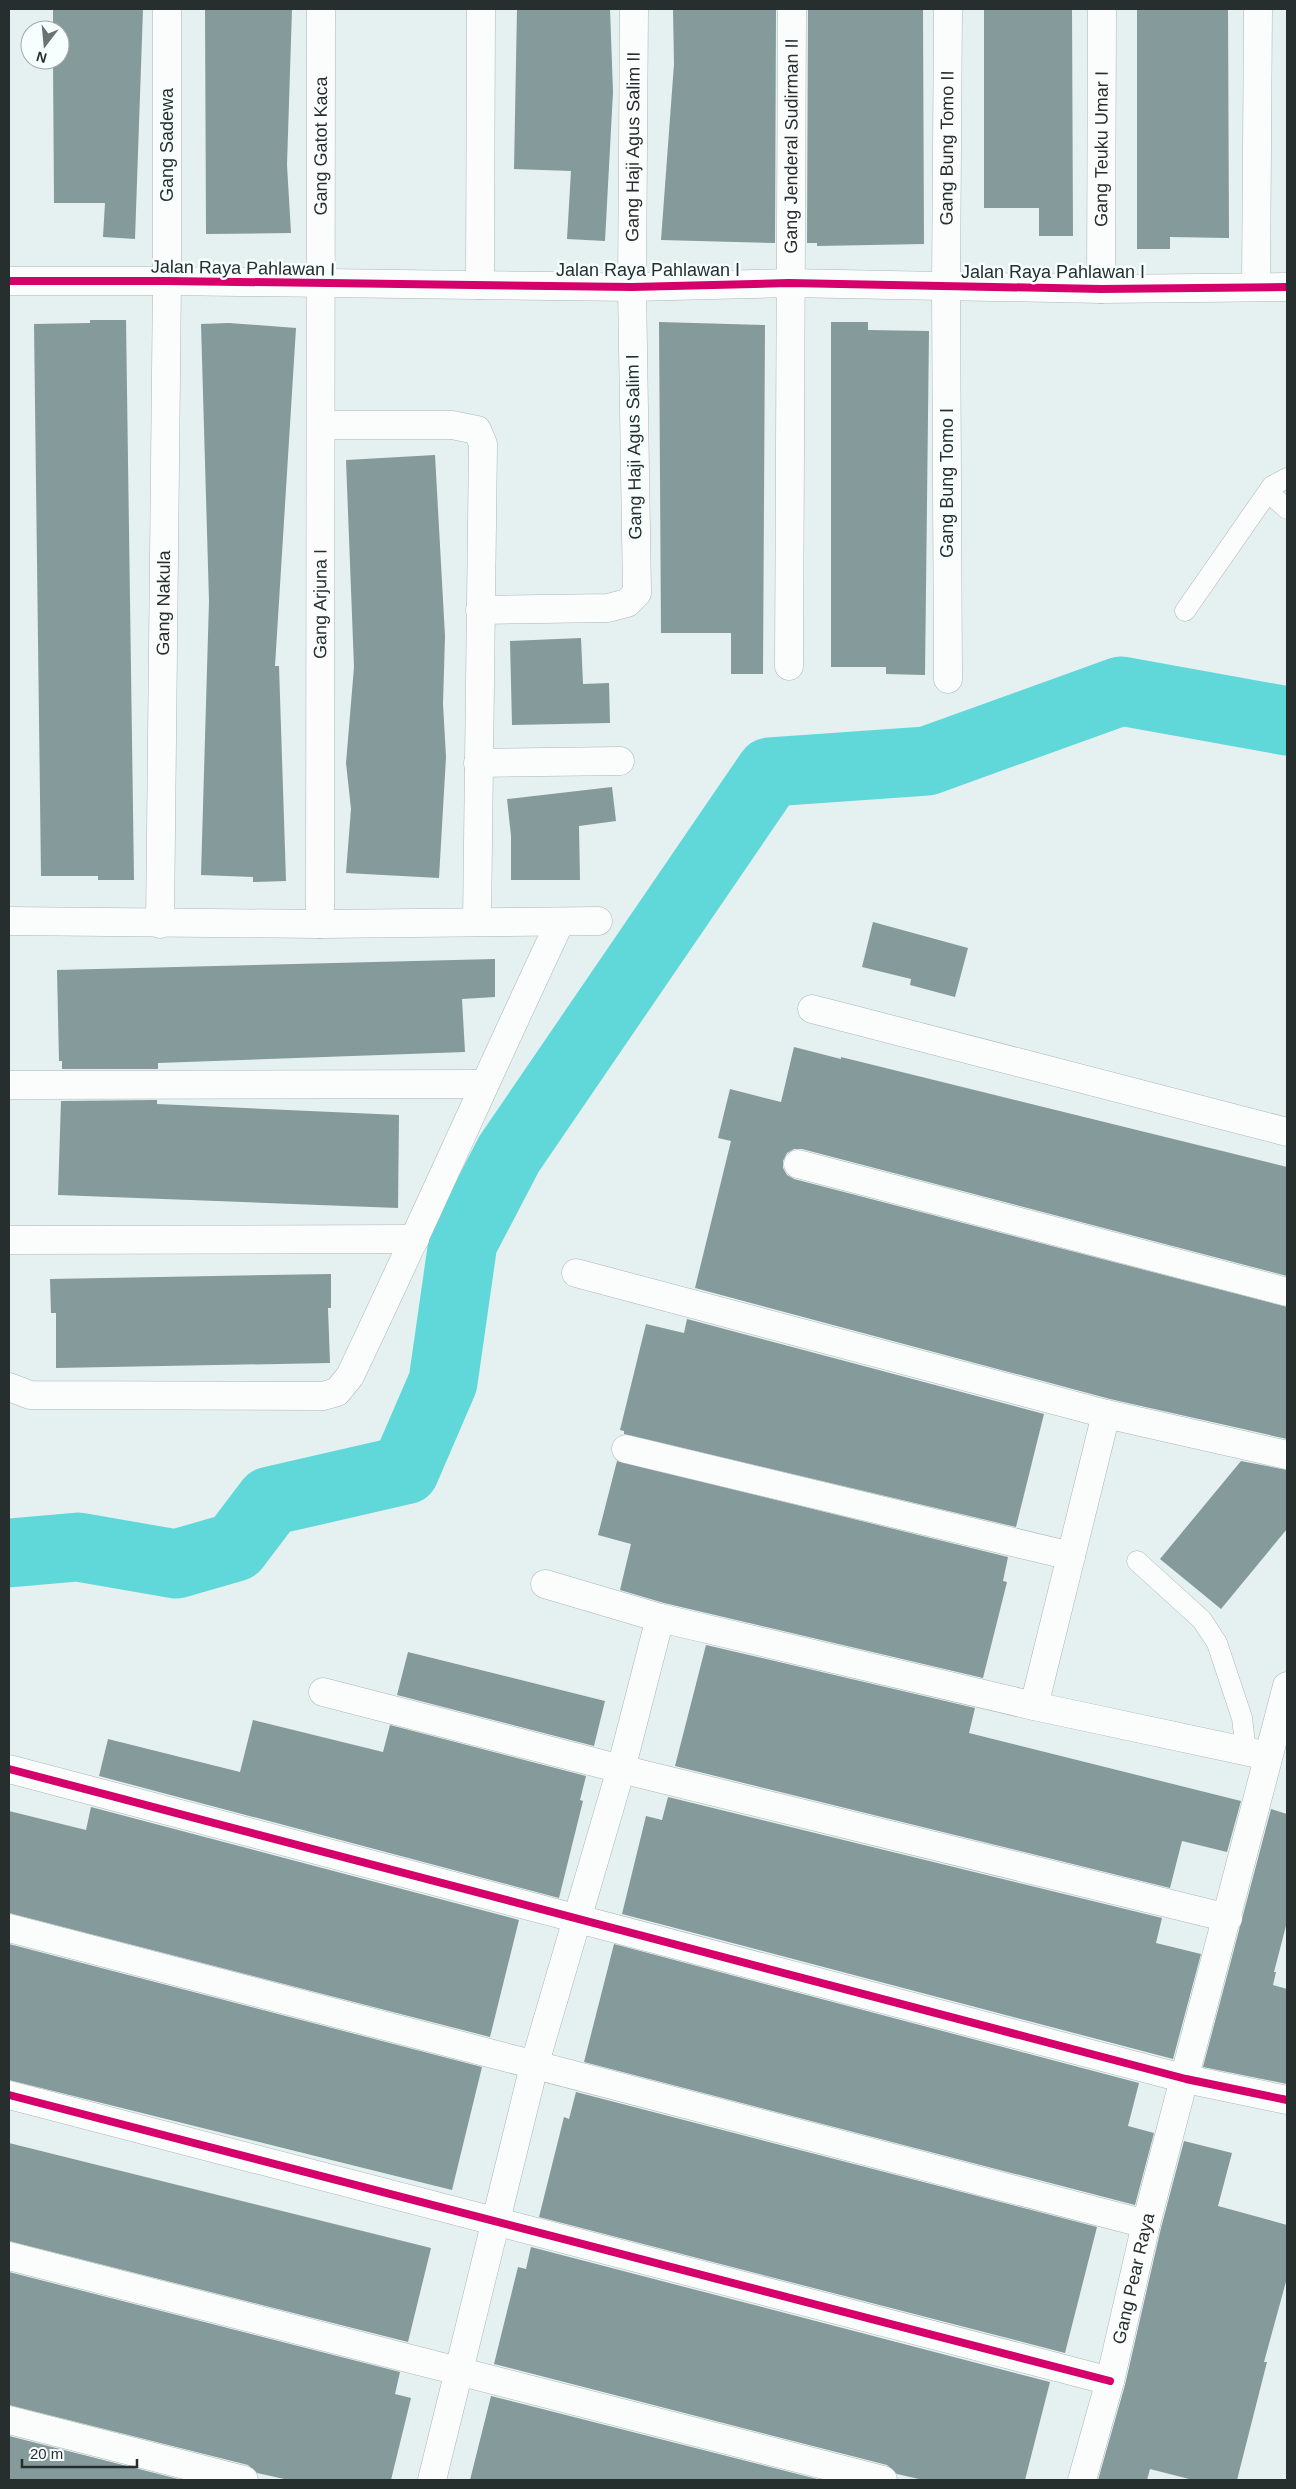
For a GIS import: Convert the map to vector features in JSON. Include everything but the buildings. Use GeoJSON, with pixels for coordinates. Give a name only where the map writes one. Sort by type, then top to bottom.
{"type":"FeatureCollection","features":[{"type":"Feature","properties":{"kind":"street","name":"Gang Sadewa"},"geometry":{"type":"LineString","coordinates":[[167,9],[167,281]]}},
{"type":"Feature","properties":{"kind":"street","name":"Gang Gatot Kaca"},"geometry":{"type":"LineString","coordinates":[[319,284],[321,9]]}},
{"type":"Feature","properties":{"kind":"street"},"geometry":{"type":"LineString","coordinates":[[480,285],[481,9]]}},
{"type":"Feature","properties":{"kind":"street","name":"Gang Haji Agus Salim II"},"geometry":{"type":"LineString","coordinates":[[632,287],[634,9]]}},
{"type":"Feature","properties":{"kind":"street","name":"Gang Jenderal Sudirman II"},"geometry":{"type":"LineString","coordinates":[[788,666],[792,9]]}},
{"type":"Feature","properties":{"kind":"street","name":"Gang Bung Tomo II"},"geometry":{"type":"LineString","coordinates":[[946,287],[948,9]]}},
{"type":"Feature","properties":{"kind":"street","name":"Gang Teuku Umar I"},"geometry":{"type":"LineString","coordinates":[[1101,289],[1102,9]]}},
{"type":"Feature","properties":{"kind":"street"},"geometry":{"type":"LineString","coordinates":[[1256,286],[1258,9]]}},
{"type":"Feature","properties":{"kind":"street","name":"Jalan Raya Pahlawan I"},"geometry":{"type":"LineString","coordinates":[[9,282],[167,281],[632,287],[789,283],[1101,289],[1287,287]]}},
{"type":"Feature","properties":{"kind":"street","name":"Gang Nakula"},"geometry":{"type":"LineString","coordinates":[[160,924],[167,281]]}},
{"type":"Feature","properties":{"kind":"street","name":"Gang Arjuna I"},"geometry":{"type":"LineString","coordinates":[[319,284],[321,425],[320,924]]}},
{"type":"Feature","properties":{"kind":"street","name":"Gang Haji Agus Salim I"},"geometry":{"type":"LineString","coordinates":[[480,610],[608,608],[627,604],[637,593],[632,287]]}},
{"type":"Feature","properties":{"kind":"street","name":"Gang Bung Tomo I"},"geometry":{"type":"LineString","coordinates":[[946,287],[948,679]]}},
{"type":"Feature","properties":{"kind":"street"},"geometry":{"type":"LineString","coordinates":[[321,425],[452,424],[477,430],[483,444],[477,922]]}},
{"type":"Feature","properties":{"kind":"street"},"geometry":{"type":"LineString","coordinates":[[478,763],[620,761]]}},
{"type":"Feature","properties":{"kind":"street"},"geometry":{"type":"LineString","coordinates":[[9,921],[160,924],[320,924],[598,920]]}},
{"type":"Feature","properties":{"kind":"street"},"geometry":{"type":"LineString","coordinates":[[9,1387],[30,1395],[323,1396],[337,1392],[350,1376],[415,1240],[484,1084],[560,922]]}},
{"type":"Feature","properties":{"kind":"street"},"geometry":{"type":"LineString","coordinates":[[812,1009],[1287,1132]]}},
{"type":"Feature","properties":{"kind":"street"},"geometry":{"type":"LineString","coordinates":[[9,1085],[484,1084]]}},
{"type":"Feature","properties":{"kind":"street"},"geometry":{"type":"LineString","coordinates":[[798,1164],[1287,1292]]}},
{"type":"Feature","properties":{"kind":"street"},"geometry":{"type":"LineString","coordinates":[[9,1240],[415,1240]]}},
{"type":"Feature","properties":{"kind":"street"},"geometry":{"type":"LineString","coordinates":[[576,1273],[1106,1414],[1287,1454]]}},
{"type":"Feature","properties":{"kind":"street"},"geometry":{"type":"LineString","coordinates":[[1034,1706],[1106,1414]]}},
{"type":"Feature","properties":{"kind":"street"},"geometry":{"type":"LineString","coordinates":[[626,1449],[1071,1556]]}},
{"type":"Feature","properties":{"kind":"street"},"geometry":{"type":"LineString","coordinates":[[545,1584],[660,1618],[1034,1706],[1257,1754]]}},
{"type":"Feature","properties":{"kind":"street"},"geometry":{"type":"LineString","coordinates":[[432,2480],[534,2066],[621,1769],[660,1618]]}},
{"type":"Feature","properties":{"kind":"street","name":"Gang Pear Raya"},"geometry":{"type":"LineString","coordinates":[[1082,2480],[1110,2381],[1146,2224],[1228,1918],[1257,1754],[1287,1686]]}},
{"type":"Feature","properties":{"kind":"street"},"geometry":{"type":"LineString","coordinates":[[323,1692],[621,1769],[1228,1918]]}},
{"type":"Feature","properties":{"kind":"street"},"geometry":{"type":"LineString","coordinates":[[9,1769],[1186,2079],[1287,2100]]}},
{"type":"Feature","properties":{"kind":"street"},"geometry":{"type":"LineString","coordinates":[[9,1928],[1146,2224]]}},
{"type":"Feature","properties":{"kind":"street"},"geometry":{"type":"LineString","coordinates":[[9,2095],[1110,2381]]}},
{"type":"Feature","properties":{"kind":"street"},"geometry":{"type":"LineString","coordinates":[[9,2256],[883,2480]]}},
{"type":"Feature","properties":{"kind":"street"},"geometry":{"type":"LineString","coordinates":[[9,2420],[244,2480]]}},
{"type":"Feature","properties":{"kind":"lane"},"geometry":{"type":"LineString","coordinates":[[1185,611],[1269,493],[1272,486],[1287,478]]}},
{"type":"Feature","properties":{"kind":"lane"},"geometry":{"type":"LineString","coordinates":[[1269,493],[1287,508]]}},
{"type":"Feature","properties":{"kind":"lane"},"geometry":{"type":"LineString","coordinates":[[1137,1561],[1202,1620],[1217,1643],[1242,1718],[1257,1754]]}},
{"type":"Feature","properties":{"kind":"waterway"},"geometry":{"type":"LineString","coordinates":[[9,1553],[78,1547],[176,1564],[235,1547],[270,1501],[405,1470],[443,1382],[463,1242],[509,1154],[770,772],[927,761],[1121,691],[1287,721]]}},
{"type":"Feature","properties":{"kind":"cycle path"},"geometry":{"type":"LineString","coordinates":[[9,281],[167,281],[632,287],[789,283],[1101,289],[1287,287]]}},
{"type":"Feature","properties":{"kind":"cycle path"},"geometry":{"type":"LineString","coordinates":[[9,1769],[1186,2079],[1287,2100]]}},
{"type":"Feature","properties":{"kind":"cycle path"},"geometry":{"type":"LineString","coordinates":[[9,2095],[1110,2381]]}}]}
